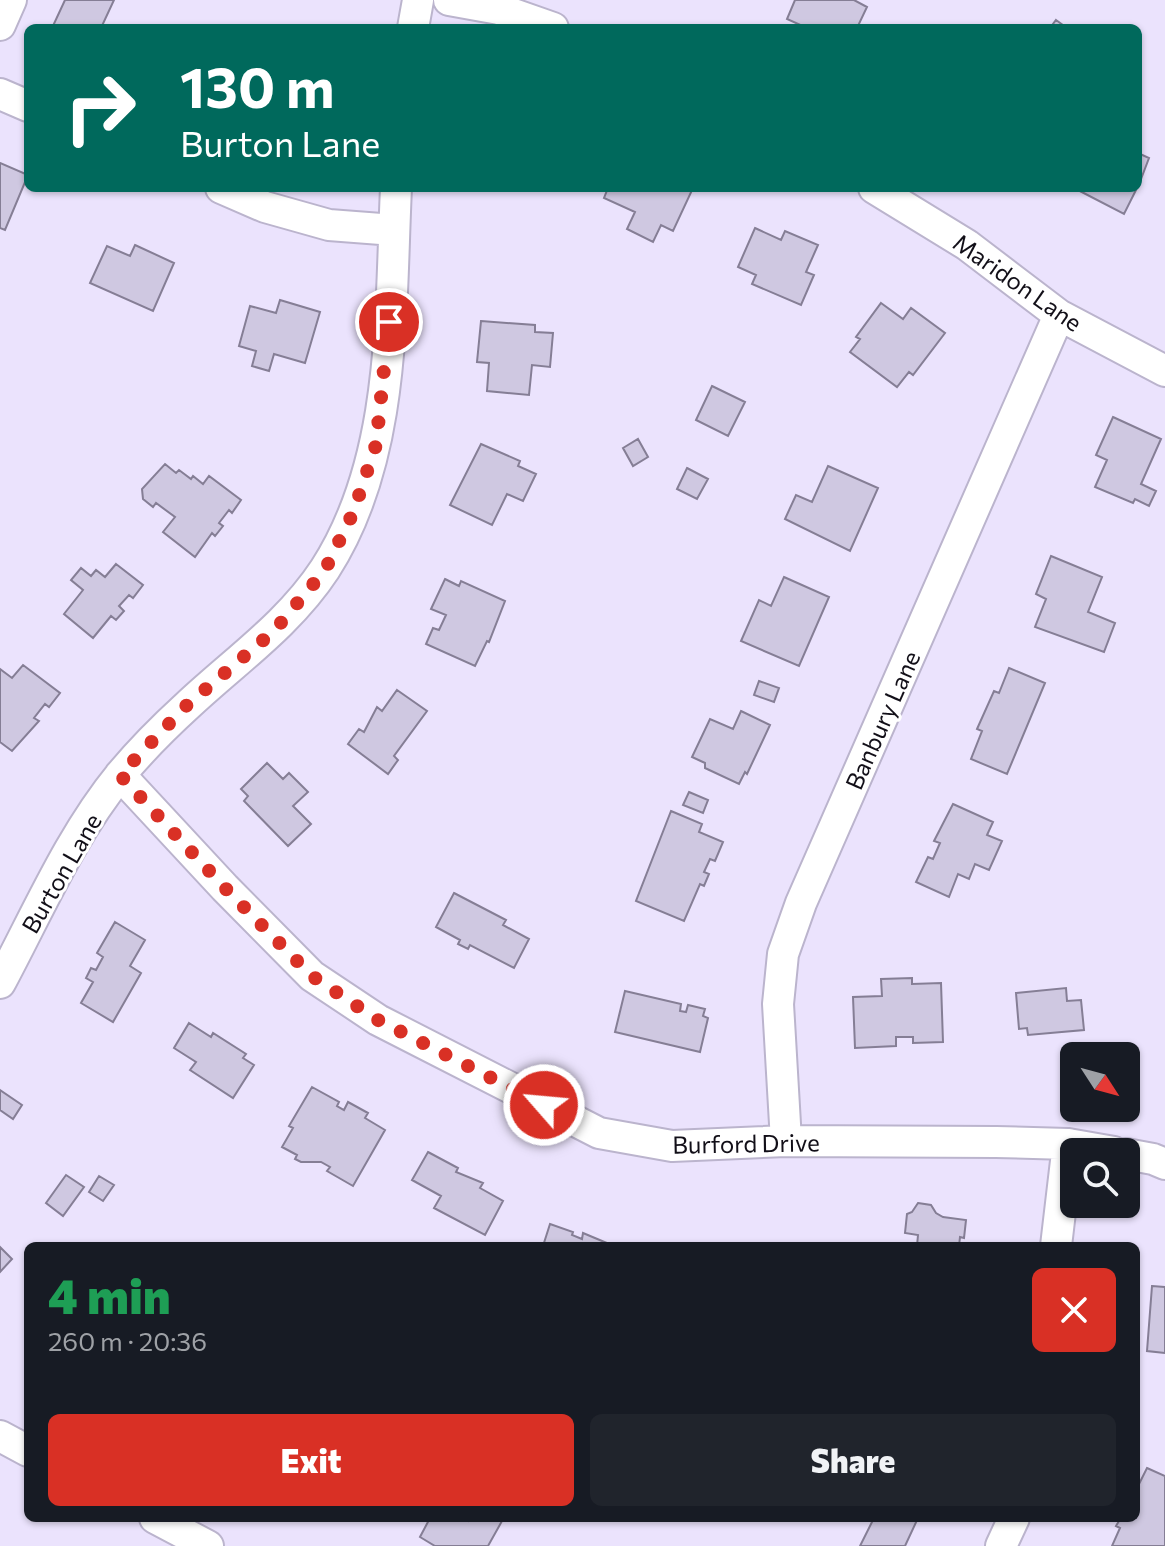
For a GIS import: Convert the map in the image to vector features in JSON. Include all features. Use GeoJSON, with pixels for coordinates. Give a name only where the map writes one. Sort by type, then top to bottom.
{"type":"FeatureCollection","features":[{"type":"Feature","properties":{"kind":"street"},"geometry":{"type":"LineString","coordinates":[[0,25],[11,0]]}},
{"type":"Feature","properties":{"kind":"street"},"geometry":{"type":"LineString","coordinates":[[414,24],[418,0]]}},
{"type":"Feature","properties":{"kind":"street"},"geometry":{"type":"LineString","coordinates":[[449,0],[499,9],[542,24]]}},
{"type":"Feature","properties":{"kind":"street"},"geometry":{"type":"LineString","coordinates":[[0,94],[24,104]]}},
{"type":"Feature","properties":{"kind":"street"},"geometry":{"type":"LineString","coordinates":[[230,192],[265,207],[329,225],[394,230]]}},
{"type":"Feature","properties":{"kind":"street","name":"Burton Lane"},"geometry":{"type":"LineString","coordinates":[[0,983],[80,834],[120,775],[187,705],[274,631],[325,570],[353,513],[376,445],[387,353],[396,192]]}},
{"type":"Feature","properties":{"kind":"street","name":"Maridon Lane"},"geometry":{"type":"LineString","coordinates":[[881,192],[967,245],[1059,315],[1165,371]]}},
{"type":"Feature","properties":{"kind":"street","name":"Banbury Lane"},"geometry":{"type":"LineString","coordinates":[[786,1141],[778,1004],[783,954],[801,903],[1059,315]]}},
{"type":"Feature","properties":{"kind":"street","name":"Burford Drive"},"geometry":{"type":"LineString","coordinates":[[120,775],[312,976],[378,1020],[599,1133],[672,1146],[786,1141],[1060,1144]]}},
{"type":"Feature","properties":{"kind":"street"},"geometry":{"type":"LineString","coordinates":[[1140,1157],[1165,1164]]}},
{"type":"Feature","properties":{"kind":"street"},"geometry":{"type":"LineString","coordinates":[[1056,1242],[1060,1212]]}},
{"type":"Feature","properties":{"kind":"street"},"geometry":{"type":"LineString","coordinates":[[0,1436],[24,1449]]}},
{"type":"Feature","properties":{"kind":"street"},"geometry":{"type":"LineString","coordinates":[[163,1522],[208,1546]]}},
{"type":"Feature","properties":{"kind":"street"},"geometry":{"type":"LineString","coordinates":[[1001,1546],[1012,1522]]}},
{"type":"Feature","properties":{"kind":"building"},"geometry":{"type":"Polygon","coordinates":[[[65,0],[114,0],[103,24],[54,24],[65,0]]]}},
{"type":"Feature","properties":{"kind":"building"},"geometry":{"type":"Polygon","coordinates":[[[795,0],[854,0],[867,7],[859,24],[798,24],[787,19],[795,0]]]}},
{"type":"Feature","properties":{"kind":"building"},"geometry":{"type":"Polygon","coordinates":[[[1142,155],[1149,158],[1142,176],[1142,155]]]}},
{"type":"Feature","properties":{"kind":"building"},"geometry":{"type":"Polygon","coordinates":[[[0,163],[24,173],[24,185],[5,230],[0,228],[0,163]]]}},
{"type":"Feature","properties":{"kind":"building"},"geometry":{"type":"Polygon","coordinates":[[[606,192],[691,192],[673,231],[661,225],[653,242],[627,229],[635,212],[604,198],[606,192]]]}},
{"type":"Feature","properties":{"kind":"building"},"geometry":{"type":"Polygon","coordinates":[[[1082,192],[1135,192],[1124,214],[1082,192]]]}},
{"type":"Feature","properties":{"kind":"building"},"geometry":{"type":"Polygon","coordinates":[[[755,228],[781,240],[785,231],[818,245],[806,272],[814,275],[801,305],[752,284],[756,275],[738,267],[755,228]]]}},
{"type":"Feature","properties":{"kind":"building"},"geometry":{"type":"Polygon","coordinates":[[[135,245],[174,263],[153,311],[90,283],[107,246],[130,256],[135,245]]]}},
{"type":"Feature","properties":{"kind":"building"},"geometry":{"type":"Polygon","coordinates":[[[280,300],[320,312],[305,363],[274,354],[269,371],[252,366],[256,351],[239,346],[250,306],[276,313],[280,300]]]}},
{"type":"Feature","properties":{"kind":"building"},"geometry":{"type":"Polygon","coordinates":[[[881,303],[903,319],[911,308],[945,333],[913,375],[909,372],[897,387],[850,352],[860,339],[856,337],[881,303]]]}},
{"type":"Feature","properties":{"kind":"building"},"geometry":{"type":"Polygon","coordinates":[[[481,321],[535,325],[535,332],[553,333],[550,367],[532,365],[529,395],[487,391],[489,363],[477,362],[481,321]]]}},
{"type":"Feature","properties":{"kind":"building"},"geometry":{"type":"Polygon","coordinates":[[[712,386],[745,402],[728,436],[696,420],[712,386]]]}},
{"type":"Feature","properties":{"kind":"building"},"geometry":{"type":"Polygon","coordinates":[[[1113,417],[1161,439],[1141,484],[1156,491],[1149,506],[1135,499],[1133,503],[1095,487],[1107,460],[1096,455],[1113,417]]]}},
{"type":"Feature","properties":{"kind":"building"},"geometry":{"type":"Polygon","coordinates":[[[638,439],[648,457],[633,466],[623,448],[638,439]]]}},
{"type":"Feature","properties":{"kind":"building"},"geometry":{"type":"Polygon","coordinates":[[[481,444],[520,461],[518,466],[536,474],[523,501],[507,494],[492,525],[450,505],[481,444]]]}},
{"type":"Feature","properties":{"kind":"building"},"geometry":{"type":"Polygon","coordinates":[[[165,464],[176,473],[179,470],[203,484],[209,476],[241,500],[232,513],[229,510],[219,523],[223,526],[215,536],[212,533],[195,557],[163,532],[175,517],[156,503],[153,507],[143,499],[142,489],[165,464]]]}},
{"type":"Feature","properties":{"kind":"building"},"geometry":{"type":"Polygon","coordinates":[[[828,466],[878,488],[850,551],[785,519],[796,495],[812,502],[828,466]]]}},
{"type":"Feature","properties":{"kind":"building"},"geometry":{"type":"Polygon","coordinates":[[[687,468],[708,479],[697,499],[677,489],[687,468]]]}},
{"type":"Feature","properties":{"kind":"building"},"geometry":{"type":"Polygon","coordinates":[[[1051,556],[1102,577],[1088,612],[1115,623],[1104,652],[1035,627],[1046,599],[1036,594],[1051,556]]]}},
{"type":"Feature","properties":{"kind":"building"},"geometry":{"type":"Polygon","coordinates":[[[116,564],[143,585],[133,598],[129,595],[119,606],[124,611],[116,620],[111,616],[93,638],[64,614],[83,590],[71,580],[81,568],[91,576],[96,570],[105,577],[116,564]]]}},
{"type":"Feature","properties":{"kind":"building"},"geometry":{"type":"Polygon","coordinates":[[[784,577],[829,597],[799,666],[741,641],[759,600],[771,606],[784,577]]]}},
{"type":"Feature","properties":{"kind":"building"},"geometry":{"type":"Polygon","coordinates":[[[445,579],[459,586],[461,581],[505,601],[489,642],[475,666],[426,644],[433,628],[439,630],[446,615],[431,609],[445,579]]]}},
{"type":"Feature","properties":{"kind":"building"},"geometry":{"type":"Polygon","coordinates":[[[23,665],[60,693],[49,707],[45,704],[34,718],[39,721],[12,751],[0,742],[0,669],[12,678],[23,665]]]}},
{"type":"Feature","properties":{"kind":"building"},"geometry":{"type":"Polygon","coordinates":[[[1009,668],[1045,683],[1007,774],[971,759],[982,731],[977,729],[994,691],[999,693],[1009,668]]]}},
{"type":"Feature","properties":{"kind":"building"},"geometry":{"type":"Polygon","coordinates":[[[759,681],[779,688],[774,702],[754,695],[759,681]]]}},
{"type":"Feature","properties":{"kind":"building"},"geometry":{"type":"Polygon","coordinates":[[[397,690],[427,711],[394,756],[398,760],[388,774],[348,744],[359,729],[364,732],[377,707],[382,711],[397,690]]]}},
{"type":"Feature","properties":{"kind":"building"},"geometry":{"type":"Polygon","coordinates":[[[741,711],[770,725],[747,774],[745,772],[739,784],[705,768],[705,763],[692,757],[710,719],[733,729],[741,711]]]}},
{"type":"Feature","properties":{"kind":"building"},"geometry":{"type":"Polygon","coordinates":[[[267,763],[283,779],[289,773],[308,792],[293,806],[311,824],[288,846],[244,801],[248,796],[241,789],[267,763]]]}},
{"type":"Feature","properties":{"kind":"building"},"geometry":{"type":"Polygon","coordinates":[[[689,792],[708,800],[703,813],[683,805],[689,792]]]}},
{"type":"Feature","properties":{"kind":"building"},"geometry":{"type":"Polygon","coordinates":[[[953,804],[993,822],[987,835],[1002,841],[989,870],[975,864],[969,879],[958,874],[949,897],[916,882],[928,857],[933,859],[940,843],[934,841],[953,804]]]}},
{"type":"Feature","properties":{"kind":"building"},"geometry":{"type":"Polygon","coordinates":[[[671,811],[702,824],[699,832],[723,842],[715,861],[710,859],[704,872],[709,874],[704,886],[700,884],[684,921],[636,901],[671,811]]]}},
{"type":"Feature","properties":{"kind":"building"},"geometry":{"type":"Polygon","coordinates":[[[454,893],[506,920],[503,925],[529,939],[514,968],[470,945],[468,949],[458,944],[460,940],[436,927],[454,893]]]}},
{"type":"Feature","properties":{"kind":"building"},"geometry":{"type":"Polygon","coordinates":[[[115,922],[145,940],[130,966],[141,973],[113,1022],[81,1003],[93,982],[86,978],[91,968],[96,970],[103,957],[97,953],[115,922]]]}},
{"type":"Feature","properties":{"kind":"building"},"geometry":{"type":"Polygon","coordinates":[[[912,978],[912,984],[941,983],[943,1042],[913,1043],[913,1037],[896,1037],[896,1046],[855,1048],[853,997],[882,996],[881,979],[912,978]]]}},
{"type":"Feature","properties":{"kind":"building"},"geometry":{"type":"Polygon","coordinates":[[[1066,988],[1067,1001],[1081,1000],[1084,1030],[1028,1035],[1027,1028],[1019,1029],[1016,993],[1066,988]]]}},
{"type":"Feature","properties":{"kind":"building"},"geometry":{"type":"Polygon","coordinates":[[[625,991],[681,1004],[680,1011],[686,1012],[688,1005],[705,1009],[703,1016],[708,1018],[700,1052],[615,1032],[625,991]]]}},
{"type":"Feature","properties":{"kind":"building"},"geometry":{"type":"Polygon","coordinates":[[[189,1023],[211,1037],[213,1033],[246,1054],[243,1058],[254,1065],[233,1098],[190,1070],[196,1062],[174,1048],[189,1023]]]}},
{"type":"Feature","properties":{"kind":"building"},"geometry":{"type":"Polygon","coordinates":[[[312,1087],[339,1102],[337,1106],[344,1110],[348,1102],[368,1113],[365,1118],[385,1130],[353,1186],[327,1171],[330,1167],[321,1162],[301,1162],[295,1159],[297,1155],[282,1147],[293,1128],[289,1126],[312,1087]]]}},
{"type":"Feature","properties":{"kind":"building"},"geometry":{"type":"Polygon","coordinates":[[[0,1090],[22,1105],[13,1119],[0,1110],[0,1090]]]}},
{"type":"Feature","properties":{"kind":"building"},"geometry":{"type":"Polygon","coordinates":[[[428,1152],[458,1168],[456,1172],[483,1183],[480,1188],[503,1201],[485,1235],[434,1208],[441,1196],[412,1180],[428,1152]]]}},
{"type":"Feature","properties":{"kind":"building"},"geometry":{"type":"Polygon","coordinates":[[[66,1175],[84,1187],[63,1216],[46,1203],[66,1175]]]}},
{"type":"Feature","properties":{"kind":"building"},"geometry":{"type":"Polygon","coordinates":[[[99,1176],[114,1185],[103,1201],[89,1192],[99,1176]]]}},
{"type":"Feature","properties":{"kind":"building"},"geometry":{"type":"Polygon","coordinates":[[[918,1203],[931,1205],[943,1217],[966,1220],[964,1238],[960,1237],[959,1242],[917,1242],[918,1235],[905,1233],[907,1214],[918,1203]]]}},
{"type":"Feature","properties":{"kind":"building"},"geometry":{"type":"Polygon","coordinates":[[[550,1224],[573,1232],[572,1235],[582,1239],[583,1233],[604,1242],[544,1242],[550,1224]]]}},
{"type":"Feature","properties":{"kind":"building"},"geometry":{"type":"Polygon","coordinates":[[[0,1247],[12,1259],[0,1272],[0,1247]]]}},
{"type":"Feature","properties":{"kind":"building"},"geometry":{"type":"Polygon","coordinates":[[[1152,1286],[1165,1287],[1165,1353],[1147,1351],[1152,1286]]]}},
{"type":"Feature","properties":{"kind":"building"},"geometry":{"type":"Polygon","coordinates":[[[1147,1468],[1165,1476],[1165,1546],[1112,1546],[1120,1528],[1116,1526],[1118,1522],[1140,1522],[1140,1482],[1147,1468]]]}},
{"type":"Feature","properties":{"kind":"building"},"geometry":{"type":"Polygon","coordinates":[[[428,1522],[501,1522],[488,1546],[435,1546],[420,1537],[428,1522]]]}},
{"type":"Feature","properties":{"kind":"building"},"geometry":{"type":"Polygon","coordinates":[[[872,1522],[916,1522],[905,1546],[860,1546],[872,1522]]]}},
{"type":"Feature","properties":{"kind":"route"},"geometry":{"type":"LineString","coordinates":[[389,322],[376,445],[353,513],[325,570],[274,631],[187,705],[120,775],[312,976],[378,1020],[544,1105]]}}]}
